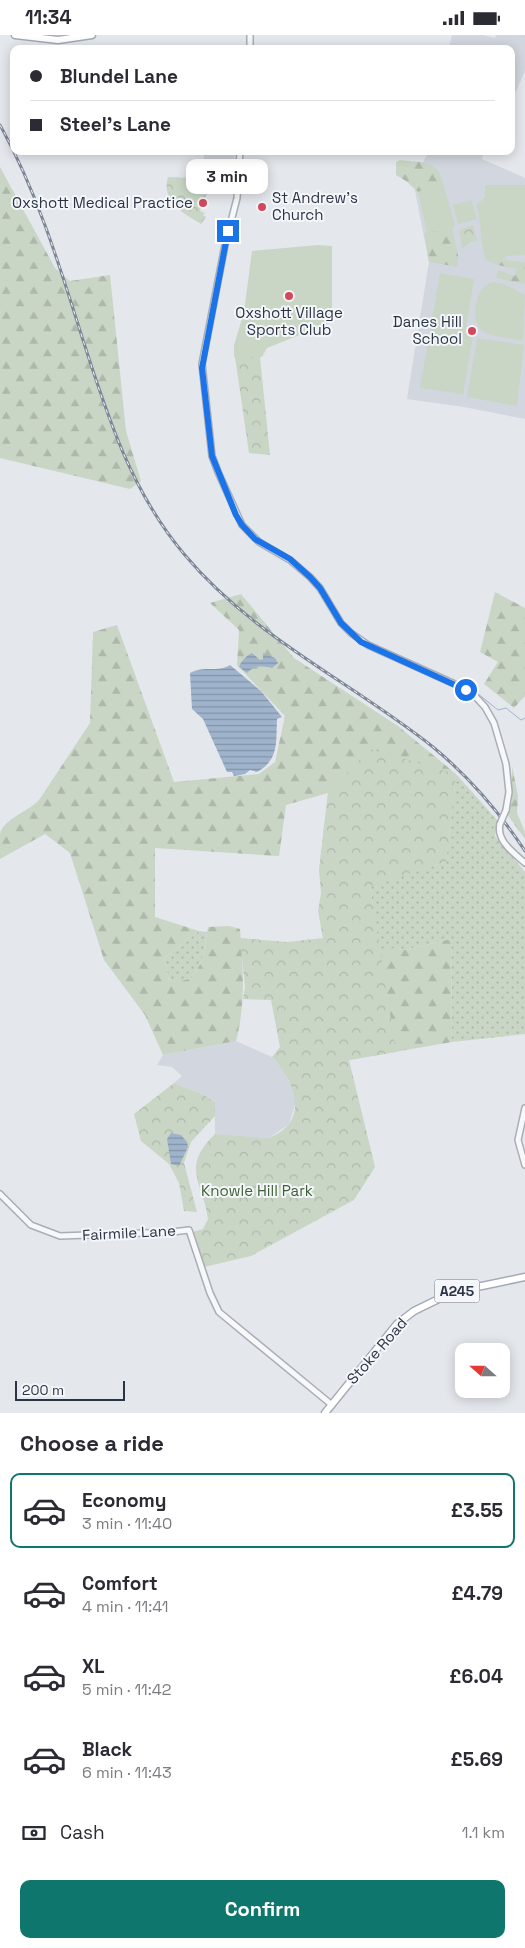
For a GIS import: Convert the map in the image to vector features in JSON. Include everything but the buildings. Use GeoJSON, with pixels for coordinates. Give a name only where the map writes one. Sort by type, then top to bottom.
{"type":"FeatureCollection","features":[{"type":"Feature","properties":{"kind":"main road"},"geometry":{"type":"LineString","coordinates":[[15,35],[58,40],[92,35]]}},
{"type":"Feature","properties":{"kind":"main road","name":"Stoke Road"},"geometry":{"type":"LineString","coordinates":[[325,1413],[397,1324],[414,1311],[453,1292],[525,1277]]}},
{"type":"Feature","properties":{"kind":"street"},"geometry":{"type":"LineString","coordinates":[[240,155],[237,198],[225,245],[202,364],[212,456],[242,525],[259,542],[290,559],[310,577],[320,588],[341,623],[351,633],[368,645],[457,685],[474,695],[485,707],[494,723],[506,764],[509,792],[506,811],[500,824],[499,832],[503,841],[525,863]]}},
{"type":"Feature","properties":{"kind":"street"},"geometry":{"type":"LineString","coordinates":[[525,1108],[518,1140],[525,1165]]}},
{"type":"Feature","properties":{"kind":"street","name":"Fairmile Lane"},"geometry":{"type":"LineString","coordinates":[[0,1194],[31,1225],[60,1236],[189,1230],[210,1293],[219,1312],[332,1405]]}},
{"type":"Feature","properties":{"kind":"shaded area"},"geometry":{"type":"Polygon","coordinates":[[[452,35],[483,35],[495,38],[496,35],[525,35],[525,71],[515,93],[515,45],[450,45],[452,35]]]}},
{"type":"Feature","properties":{"kind":"shaded area"},"geometry":{"type":"Polygon","coordinates":[[[204,155],[234,155],[231,179],[203,178],[204,155]]]}},
{"type":"Feature","properties":{"kind":"shaded area","name":"Danes Hill School"},"geometry":{"type":"Polygon","coordinates":[[[427,155],[483,155],[482,159],[525,178],[525,419],[464,407],[407,399],[429,262],[413,181],[427,155]]]}},
{"type":"Feature","properties":{"kind":"shaded area"},"geometry":{"type":"Polygon","coordinates":[[[236,1041],[272,1057],[283,1070],[295,1094],[295,1105],[289,1124],[269,1138],[215,1134],[215,1102],[202,1094],[174,1083],[182,1076],[172,1067],[157,1065],[163,1055],[236,1041]]]}},
{"type":"Feature","properties":{"kind":"green space"},"geometry":{"type":"Polygon","coordinates":[[[400,160],[421,162],[433,166],[441,175],[443,183],[418,192],[396,175],[396,162],[400,160]]]}},
{"type":"Feature","properties":{"kind":"green space"},"geometry":{"type":"Polygon","coordinates":[[[0,167],[55,268],[70,281],[110,275],[126,431],[141,481],[130,489],[0,458],[0,167]]]}},
{"type":"Feature","properties":{"kind":"green space"},"geometry":{"type":"Polygon","coordinates":[[[168,177],[192,178],[193,188],[209,191],[204,199],[200,197],[197,203],[202,205],[200,211],[205,213],[203,215],[206,217],[201,224],[175,206],[168,193],[168,177]]]}},
{"type":"Feature","properties":{"kind":"green space"},"geometry":{"type":"Polygon","coordinates":[[[443,183],[455,225],[452,228],[427,232],[418,192],[443,183]]]}},
{"type":"Feature","properties":{"kind":"green space"},"geometry":{"type":"Polygon","coordinates":[[[485,185],[525,185],[525,255],[507,256],[498,265],[486,260],[482,247],[480,219],[476,206],[485,197],[485,185]]]}},
{"type":"Feature","properties":{"kind":"green space"},"geometry":{"type":"Polygon","coordinates":[[[471,200],[477,219],[458,224],[453,205],[471,200]]]}},
{"type":"Feature","properties":{"kind":"green space"},"geometry":{"type":"Polygon","coordinates":[[[473,225],[477,241],[471,242],[462,249],[459,230],[473,225]]]}},
{"type":"Feature","properties":{"kind":"green space"},"geometry":{"type":"Polygon","coordinates":[[[452,228],[458,255],[458,267],[429,262],[424,233],[452,228]]]}},
{"type":"Feature","properties":{"kind":"green space","name":"Oxshott Village Sports Club"},"geometry":{"type":"Polygon","coordinates":[[[318,245],[332,246],[332,322],[267,348],[262,357],[234,357],[234,345],[244,312],[252,251],[318,245]]]}},
{"type":"Feature","properties":{"kind":"green space"},"geometry":{"type":"Polygon","coordinates":[[[504,260],[525,262],[525,284],[496,278],[498,270],[515,276],[516,269],[498,265],[504,260]]]}},
{"type":"Feature","properties":{"kind":"green space"},"geometry":{"type":"Polygon","coordinates":[[[440,273],[474,279],[465,333],[473,336],[463,394],[420,388],[440,273]]]}},
{"type":"Feature","properties":{"kind":"green space"},"geometry":{"type":"Polygon","coordinates":[[[493,282],[505,284],[525,295],[523,341],[488,334],[480,329],[477,324],[475,311],[480,292],[484,287],[493,282]]]}},
{"type":"Feature","properties":{"kind":"green space"},"geometry":{"type":"Polygon","coordinates":[[[477,338],[524,345],[517,406],[467,397],[477,338]]]}},
{"type":"Feature","properties":{"kind":"green space"},"geometry":{"type":"Polygon","coordinates":[[[235,357],[260,357],[270,455],[249,453],[235,357]]]}},
{"type":"Feature","properties":{"kind":"green space"},"geometry":{"type":"Polygon","coordinates":[[[495,592],[525,608],[525,696],[514,708],[484,684],[498,662],[480,652],[495,592]]]}},
{"type":"Feature","properties":{"kind":"green space"},"geometry":{"type":"Polygon","coordinates":[[[241,594],[294,658],[398,726],[456,774],[446,862],[319,871],[328,793],[286,805],[279,856],[155,848],[155,917],[199,931],[164,958],[169,980],[177,982],[192,978],[202,961],[208,927],[229,926],[240,929],[243,972],[241,1013],[236,1041],[163,1055],[145,1015],[104,960],[70,853],[45,834],[0,859],[0,834],[6,824],[39,800],[90,723],[93,632],[117,625],[174,782],[259,774],[275,762],[285,716],[237,665],[239,630],[210,603],[241,594]]]}},
{"type":"Feature","properties":{"kind":"green space","name":"Knowle Hill Park"},"geometry":{"type":"Polygon","coordinates":[[[370,749],[456,774],[446,862],[370,886],[396,1052],[349,1060],[375,1167],[354,1200],[251,1256],[204,1267],[193,1232],[203,1229],[208,1219],[196,1175],[198,1156],[215,1134],[269,1138],[282,1131],[290,1122],[294,1111],[295,1101],[292,1089],[287,1078],[272,1057],[280,1047],[271,1000],[243,999],[245,987],[240,938],[287,942],[323,938],[318,911],[321,893],[319,871],[328,793],[370,749]]]}},
{"type":"Feature","properties":{"kind":"green space"},"geometry":{"type":"Polygon","coordinates":[[[512,766],[518,796],[517,813],[525,832],[525,839],[507,814],[512,801],[512,766]]]}},
{"type":"Feature","properties":{"kind":"green space"},"geometry":{"type":"Polygon","coordinates":[[[456,774],[498,821],[495,836],[525,872],[525,1034],[452,1042],[451,939],[404,950],[379,949],[370,885],[446,862],[456,774]]]}},
{"type":"Feature","properties":{"kind":"green space"},"geometry":{"type":"Polygon","coordinates":[[[199,931],[207,932],[202,961],[192,978],[177,982],[169,980],[164,958],[199,931]]]}},
{"type":"Feature","properties":{"kind":"green space"},"geometry":{"type":"Polygon","coordinates":[[[451,939],[452,1042],[349,1060],[361,951],[390,948],[404,950],[451,939]]]}},
{"type":"Feature","properties":{"kind":"green space"},"geometry":{"type":"Polygon","coordinates":[[[174,1083],[202,1094],[215,1102],[215,1116],[191,1142],[184,1163],[197,1212],[184,1211],[179,1183],[169,1164],[141,1141],[134,1114],[174,1083]]]}},
{"type":"Feature","properties":{"kind":"water"},"geometry":{"type":"Polygon","coordinates":[[[252,653],[260,660],[263,659],[263,653],[275,658],[278,663],[272,668],[256,667],[247,673],[239,667],[244,659],[252,653]]]}},
{"type":"Feature","properties":{"kind":"water"},"geometry":{"type":"Polygon","coordinates":[[[230,665],[261,691],[282,717],[277,719],[275,750],[269,762],[257,772],[250,770],[245,774],[234,776],[232,772],[227,772],[203,719],[192,709],[190,673],[200,669],[221,669],[230,665]]]}},
{"type":"Feature","properties":{"kind":"water"},"geometry":{"type":"Polygon","coordinates":[[[171,1133],[181,1135],[187,1142],[188,1147],[179,1166],[171,1164],[167,1139],[171,1133]]]}},
{"type":"Feature","properties":{"kind":"waterway"},"geometry":{"type":"LineString","coordinates":[[472,689],[498,710],[506,708],[521,720],[525,718]]}},
{"type":"Feature","properties":{"kind":"railway"},"geometry":{"type":"LineString","coordinates":[[0,125],[10,144]]}},
{"type":"Feature","properties":{"kind":"railway"},"geometry":{"type":"LineString","coordinates":[[15,155],[46,229],[101,395],[122,451],[149,504],[165,530],[211,583],[240,610],[303,657],[401,723],[446,758],[483,796],[525,851]]}},
{"type":"Feature","properties":{"kind":"place","name":"Oxshott Medical Practice"},"geometry":{"type":"Point","coordinates":[203,203]}},
{"type":"Feature","properties":{"kind":"place","name":"St Andrew's Church"},"geometry":{"type":"Point","coordinates":[262,207]}},
{"type":"Feature","properties":{"kind":"place","name":"Oxshott Village Sports Club"},"geometry":{"type":"Point","coordinates":[289,296]}},
{"type":"Feature","properties":{"kind":"place","name":"Danes Hill School"},"geometry":{"type":"Point","coordinates":[472,331]}},
{"type":"Feature","properties":{"kind":"route"},"geometry":{"type":"LineString","coordinates":[[228,231],[202,368],[212,456],[236,515],[242,525],[255,539],[290,559],[310,577],[320,588],[341,623],[361,642],[438,675],[466,690]]}}]}
